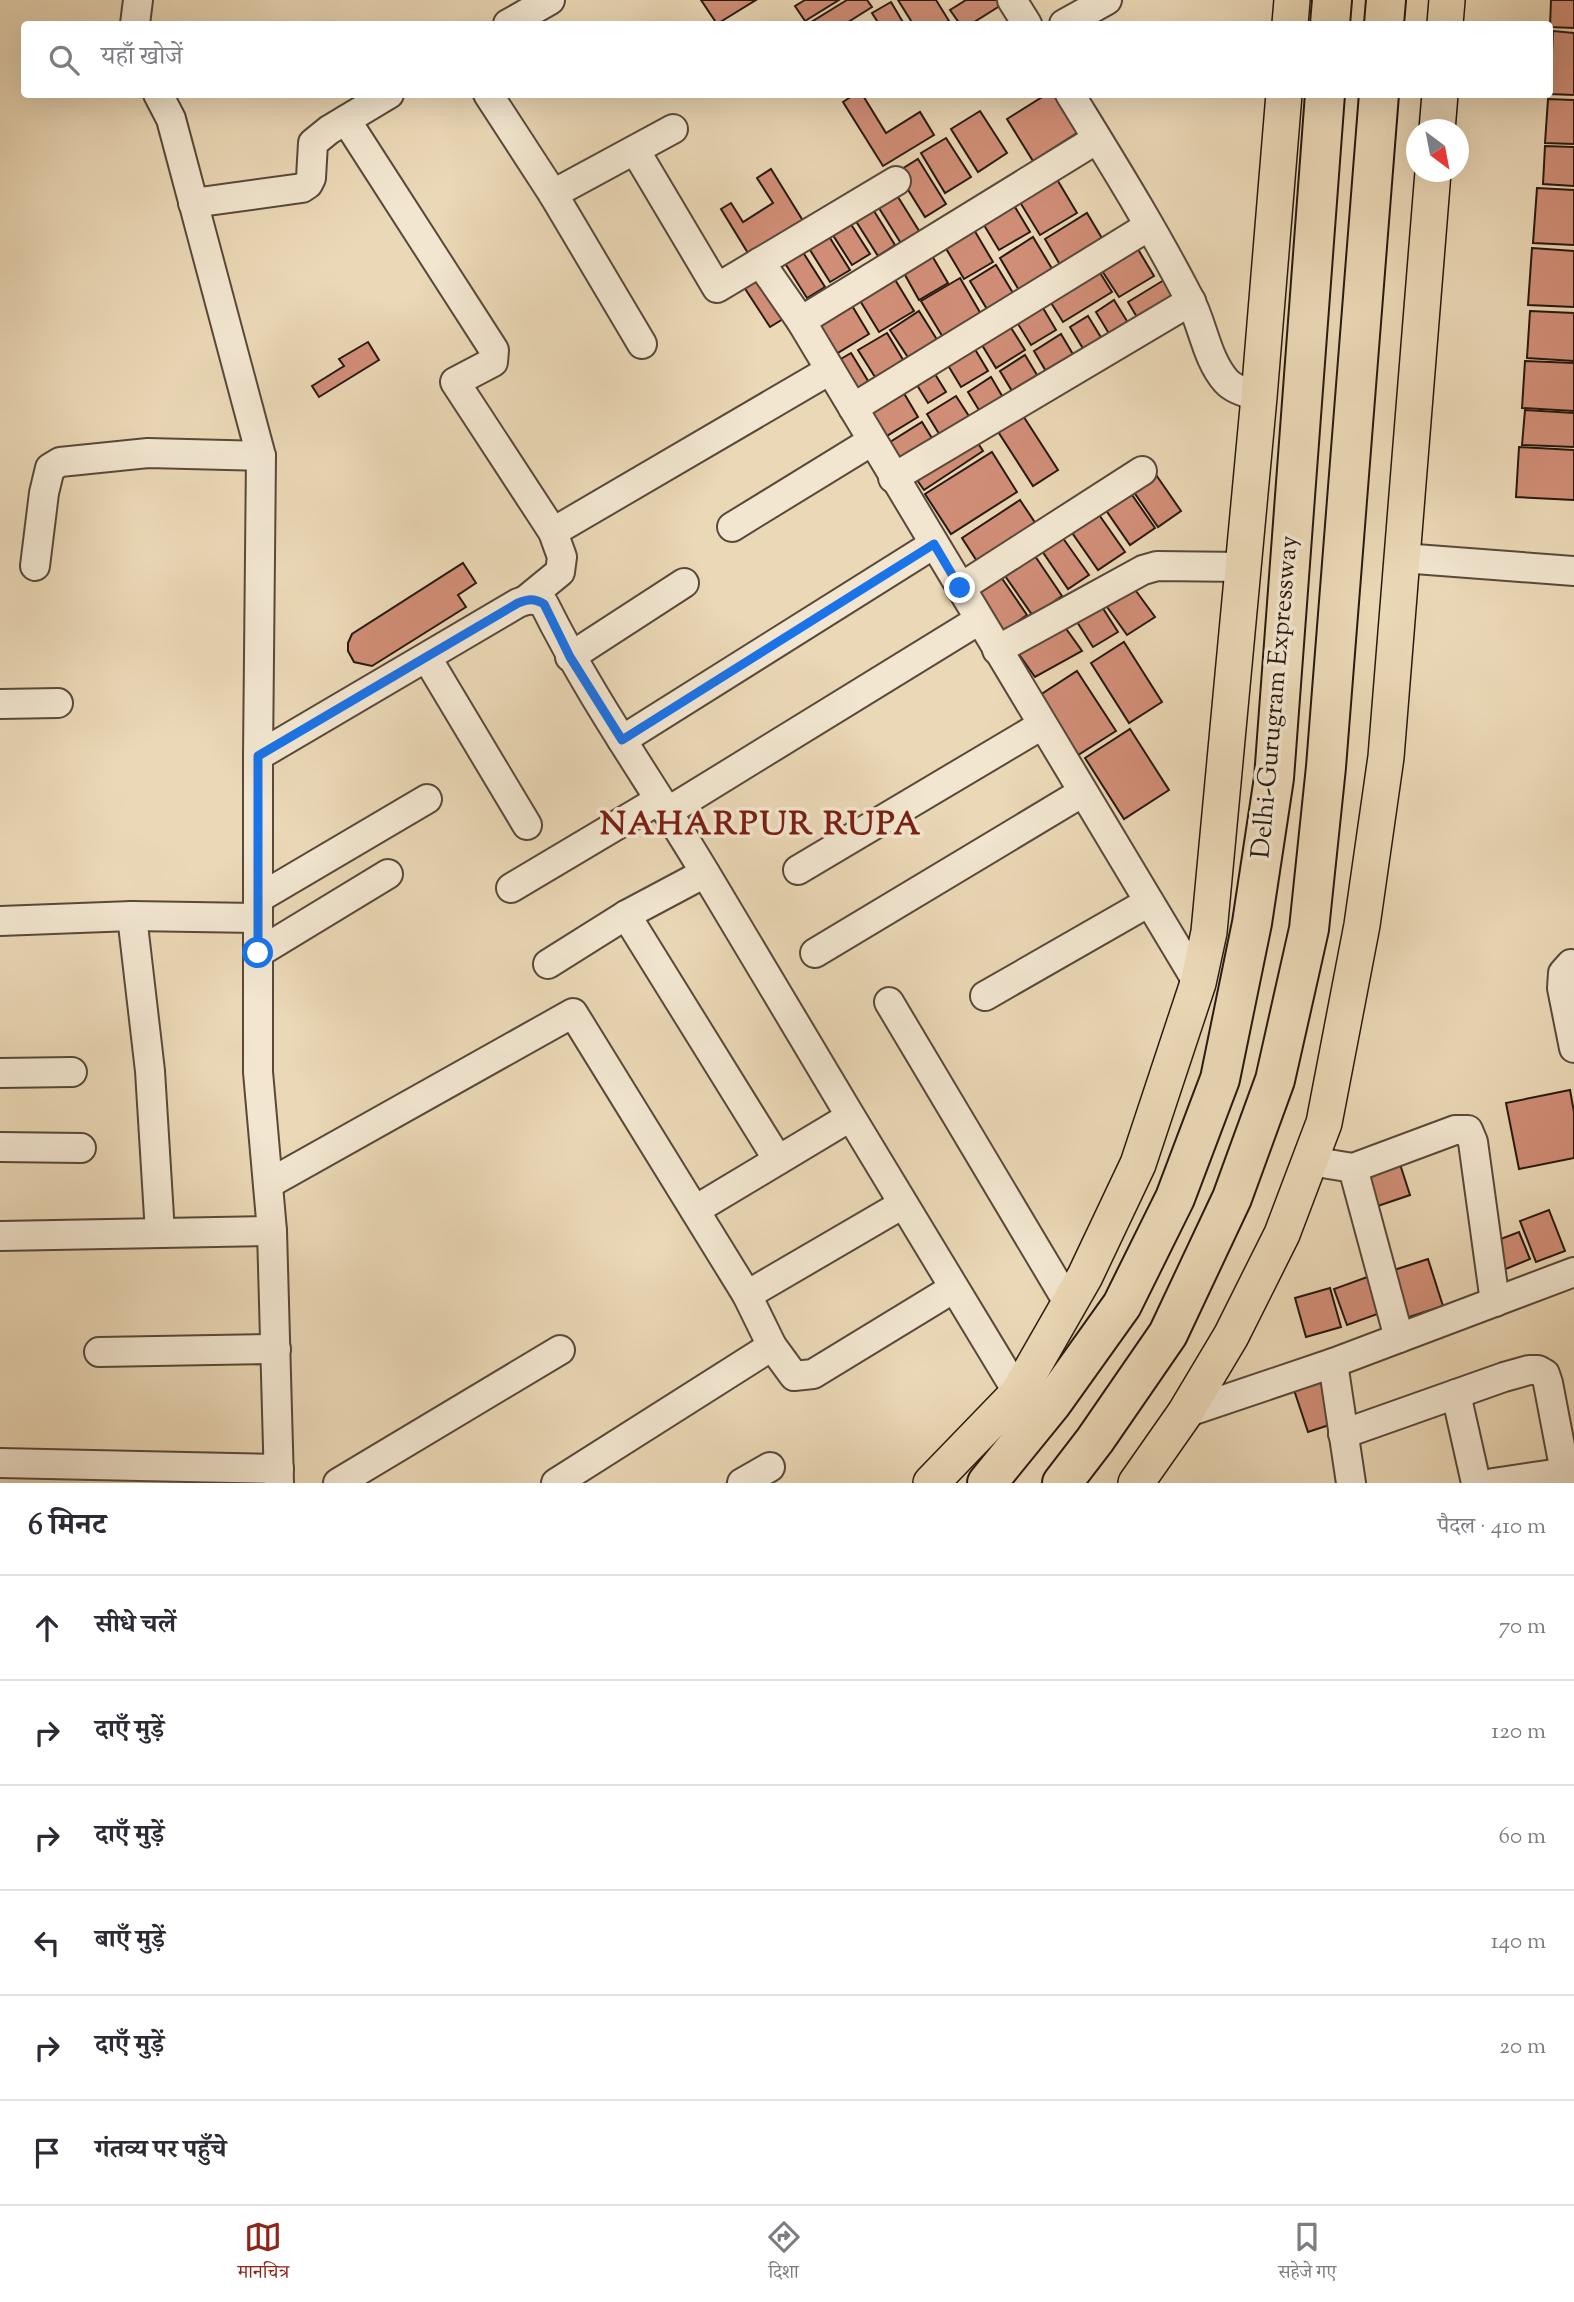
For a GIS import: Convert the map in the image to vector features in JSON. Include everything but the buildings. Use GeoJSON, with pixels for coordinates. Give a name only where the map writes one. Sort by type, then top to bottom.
{"type":"FeatureCollection","features":[{"type":"Feature","properties":{"kind":"highway"},"geometry":{"type":"LineString","coordinates":[[1330,21],[1332,0]]}},
{"type":"Feature","properties":{"kind":"highway"},"geometry":{"type":"LineString","coordinates":[[1384,21],[1386,0]]}},
{"type":"Feature","properties":{"kind":"highway","name":"Delhi-Gurugram Expressway"},"geometry":{"type":"LineString","coordinates":[[987,1483],[1052,1403],[1122,1305],[1175,1198],[1220,1079],[1252,923],[1274,778],[1325,98]]}},
{"type":"Feature","properties":{"kind":"highway","name":"Delhi-Gurugram Expressway"},"geometry":{"type":"LineString","coordinates":[[1062,1483],[1168,1334],[1232,1198],[1275,1080],[1309,929],[1324,794],[1379,98]]}},
{"type":"Feature","properties":{"kind":"main road"},"geometry":{"type":"LineString","coordinates":[[1290,21],[1292,0]]}},
{"type":"Feature","properties":{"kind":"main road"},"geometry":{"type":"LineString","coordinates":[[1445,21],[1447,0]]}},
{"type":"Feature","properties":{"kind":"main road"},"geometry":{"type":"LineString","coordinates":[[931,1483],[1018,1393],[1085,1276],[1138,1164],[1198,983],[1209,932],[1244,567],[1284,98]]}},
{"type":"Feature","properties":{"kind":"main road"},"geometry":{"type":"LineString","coordinates":[[1438,119],[1440,98]]}},
{"type":"Feature","properties":{"kind":"main road"},"geometry":{"type":"LineString","coordinates":[[1144,1477],[1231,1336],[1282,1234],[1324,1124],[1362,925],[1386,757],[1432,182]]}},
{"type":"Feature","properties":{"kind":"street"},"geometry":{"type":"LineString","coordinates":[[135,21],[138,0]]}},
{"type":"Feature","properties":{"kind":"street"},"geometry":{"type":"LineString","coordinates":[[513,21],[550,0]]}},
{"type":"Feature","properties":{"kind":"street"},"geometry":{"type":"LineString","coordinates":[[1012,0],[1025,21]]}},
{"type":"Feature","properties":{"kind":"street"},"geometry":{"type":"LineString","coordinates":[[1069,21],[1107,0]]}},
{"type":"Feature","properties":{"kind":"street"},"geometry":{"type":"LineString","coordinates":[[0,1463],[279,1476],[272,1231],[258,1072],[261,456],[171,119],[160,98]]}},
{"type":"Feature","properties":{"kind":"street"},"geometry":{"type":"LineString","coordinates":[[193,203],[302,188],[311,178],[313,143],[382,98]]}},
{"type":"Feature","properties":{"kind":"street"},"geometry":{"type":"LineString","coordinates":[[491,98],[553,194],[642,344]]}},
{"type":"Feature","properties":{"kind":"street"},"geometry":{"type":"LineString","coordinates":[[1072,98],[1191,301],[1208,349],[1225,380],[1234,387],[1259,397]]}},
{"type":"Feature","properties":{"kind":"street"},"geometry":{"type":"LineString","coordinates":[[258,756],[527,599],[560,572],[562,557],[552,532],[455,382],[493,362],[494,350],[346,120]]}},
{"type":"Feature","properties":{"kind":"street"},"geometry":{"type":"LineString","coordinates":[[553,194],[673,129]]}},
{"type":"Feature","properties":{"kind":"street"},"geometry":{"type":"LineString","coordinates":[[801,321],[1097,139]]}},
{"type":"Feature","properties":{"kind":"street"},"geometry":{"type":"LineString","coordinates":[[635,150],[717,288],[896,181]]}},
{"type":"Feature","properties":{"kind":"street"},"geometry":{"type":"LineString","coordinates":[[853,408],[1149,226]]}},
{"type":"Feature","properties":{"kind":"street"},"geometry":{"type":"LineString","coordinates":[[760,262],[801,321],[1198,983]]}},
{"type":"Feature","properties":{"kind":"street"},"geometry":{"type":"LineString","coordinates":[[893,478],[1191,301]]}},
{"type":"Feature","properties":{"kind":"street"},"geometry":{"type":"LineString","coordinates":[[552,532],[830,370]]}},
{"type":"Feature","properties":{"kind":"street"},"geometry":{"type":"LineString","coordinates":[[732,527],[872,441]]}},
{"type":"Feature","properties":{"kind":"street"},"geometry":{"type":"LineString","coordinates":[[35,566],[44,493],[50,468],[60,462],[148,453],[261,456]]}},
{"type":"Feature","properties":{"kind":"street"},"geometry":{"type":"LineString","coordinates":[[960,588],[1142,471]]}},
{"type":"Feature","properties":{"kind":"street"},"geometry":{"type":"LineString","coordinates":[[622,740],[934,544]]}},
{"type":"Feature","properties":{"kind":"street"},"geometry":{"type":"LineString","coordinates":[[1402,558],[1574,571]]}},
{"type":"Feature","properties":{"kind":"street"},"geometry":{"type":"LineString","coordinates":[[997,650],[1143,570],[1157,566],[1244,567]]}},
{"type":"Feature","properties":{"kind":"street"},"geometry":{"type":"LineString","coordinates":[[570,657],[684,583]]}},
{"type":"Feature","properties":{"kind":"street"},"geometry":{"type":"LineString","coordinates":[[527,599],[544,604],[570,657],[705,873],[1018,1393]]}},
{"type":"Feature","properties":{"kind":"street"},"geometry":{"type":"LineString","coordinates":[[511,888],[663,806],[979,620]]}},
{"type":"Feature","properties":{"kind":"street"},"geometry":{"type":"LineString","coordinates":[[427,657],[527,825]]}},
{"type":"Feature","properties":{"kind":"street"},"geometry":{"type":"LineString","coordinates":[[0,704],[58,704]]}},
{"type":"Feature","properties":{"kind":"street"},"geometry":{"type":"LineString","coordinates":[[798,870],[1042,725]]}},
{"type":"Feature","properties":{"kind":"street"},"geometry":{"type":"LineString","coordinates":[[815,953],[1083,792]]}},
{"type":"Feature","properties":{"kind":"street"},"geometry":{"type":"LineString","coordinates":[[0,921],[258,908],[428,799]]}},
{"type":"Feature","properties":{"kind":"street"},"geometry":{"type":"LineString","coordinates":[[548,964],[626,915],[705,873]]}},
{"type":"Feature","properties":{"kind":"street"},"geometry":{"type":"LineString","coordinates":[[258,953],[388,874]]}},
{"type":"Feature","properties":{"kind":"street"},"geometry":{"type":"LineString","coordinates":[[985,996],[1149,902]]}},
{"type":"Feature","properties":{"kind":"street"},"geometry":{"type":"LineString","coordinates":[[626,915],[778,1160]]}},
{"type":"Feature","properties":{"kind":"street"},"geometry":{"type":"LineString","coordinates":[[132,916],[150,1071],[160,1233]]}},
{"type":"Feature","properties":{"kind":"street"},"geometry":{"type":"LineString","coordinates":[[1571,964],[1563,973],[1562,988],[1574,1048]]}},
{"type":"Feature","properties":{"kind":"street"},"geometry":{"type":"LineString","coordinates":[[889,1002],[1069,1304]]}},
{"type":"Feature","properties":{"kind":"street"},"geometry":{"type":"LineString","coordinates":[[268,1184],[573,1013],[747,1295],[772,1346],[794,1376],[813,1374],[954,1288]]}},
{"type":"Feature","properties":{"kind":"street"},"geometry":{"type":"LineString","coordinates":[[0,1073],[72,1072]]}},
{"type":"Feature","properties":{"kind":"street"},"geometry":{"type":"LineString","coordinates":[[695,1210],[850,1117]]}},
{"type":"Feature","properties":{"kind":"street"},"geometry":{"type":"LineString","coordinates":[[1310,1161],[1353,1168],[1455,1130],[1468,1130],[1473,1142],[1495,1302]]}},
{"type":"Feature","properties":{"kind":"street"},"geometry":{"type":"LineString","coordinates":[[0,1147],[81,1148]]}},
{"type":"Feature","properties":{"kind":"street"},"geometry":{"type":"LineString","coordinates":[[1353,1168],[1399,1338]]}},
{"type":"Feature","properties":{"kind":"street"},"geometry":{"type":"LineString","coordinates":[[747,1295],[903,1204]]}},
{"type":"Feature","properties":{"kind":"street"},"geometry":{"type":"LineString","coordinates":[[0,1236],[272,1231]]}},
{"type":"Feature","properties":{"kind":"street"},"geometry":{"type":"LineString","coordinates":[[1185,1413],[1333,1363],[1574,1272]]}},
{"type":"Feature","properties":{"kind":"street"},"geometry":{"type":"LineString","coordinates":[[556,1483],[772,1346]]}},
{"type":"Feature","properties":{"kind":"street"},"geometry":{"type":"LineString","coordinates":[[99,1352],[276,1349]]}},
{"type":"Feature","properties":{"kind":"street"},"geometry":{"type":"LineString","coordinates":[[338,1483],[561,1350]]}},
{"type":"Feature","properties":{"kind":"street"},"geometry":{"type":"LineString","coordinates":[[1333,1363],[1343,1434],[1344,1482]]}},
{"type":"Feature","properties":{"kind":"street"},"geometry":{"type":"LineString","coordinates":[[1343,1434],[1504,1377],[1538,1370],[1545,1374],[1570,1472],[1493,1483]]}},
{"type":"Feature","properties":{"kind":"street"},"geometry":{"type":"LineString","coordinates":[[1456,1394],[1476,1483]]}},
{"type":"Feature","properties":{"kind":"street"},"geometry":{"type":"LineString","coordinates":[[742,1483],[770,1467]]}},
{"type":"Feature","properties":{"kind":"district","name":"NAHARPUR RUPA"},"geometry":{"type":"Point","coordinates":[761,826]}},
{"type":"Feature","properties":{"kind":"route"},"geometry":{"type":"LineString","coordinates":[[258,953],[258,756],[518,603],[527,599],[544,604],[570,657],[622,740],[934,544],[960,588]]}}]}
